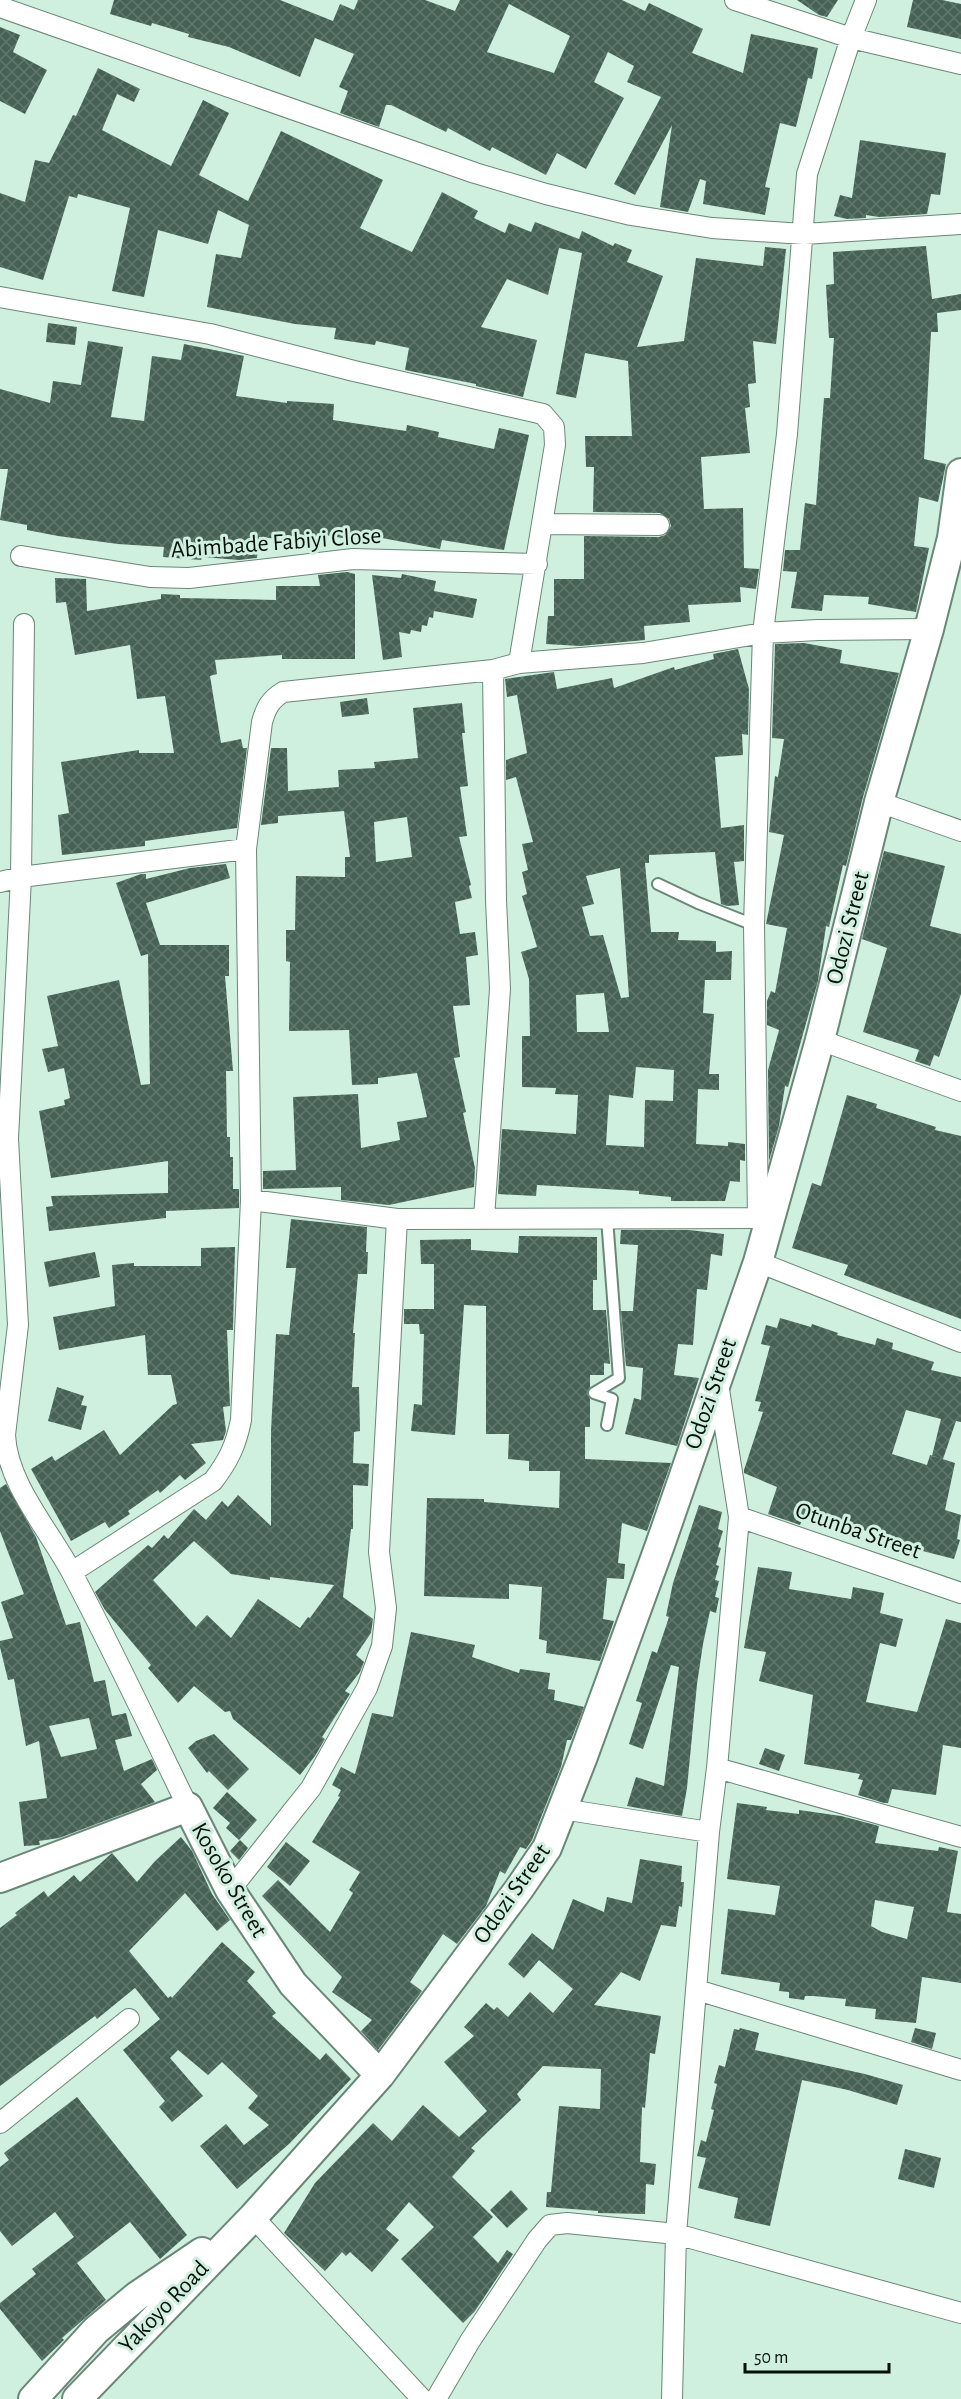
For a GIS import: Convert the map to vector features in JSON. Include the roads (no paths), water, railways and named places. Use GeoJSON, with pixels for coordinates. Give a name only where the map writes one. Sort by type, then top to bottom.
{"type":"FeatureCollection","features":[{"type":"Feature","properties":{"kind":"main road","name":"Odozi Street"},"geometry":{"type":"LineString","coordinates":[[253,2217],[380,2075],[548,1848],[660,1545],[758,1262],[767,1211],[820,1040],[879,802],[957,537],[961,473]]}},
{"type":"Feature","properties":{"kind":"main road","name":"Kosoko Street"},"geometry":{"type":"LineString","coordinates":[[0,1878],[188,1807],[230,1890],[293,1984],[380,2075]]}},
{"type":"Feature","properties":{"kind":"main road","name":"Yakoyo Road"},"geometry":{"type":"LineString","coordinates":[[83,2396],[253,2217]]}},
{"type":"Feature","properties":{"kind":"main road"},"geometry":{"type":"LineString","coordinates":[[33,2399],[96,2330],[112,2316],[137,2296],[253,2217]]}},
{"type":"Feature","properties":{"kind":"street"},"geometry":{"type":"LineString","coordinates":[[735,0],[851,38],[961,64]]}},
{"type":"Feature","properties":{"kind":"street"},"geometry":{"type":"LineString","coordinates":[[251,1200],[397,1219],[607,1218],[767,1211],[754,925],[763,633],[787,434],[807,174],[851,38],[866,0]]}},
{"type":"Feature","properties":{"kind":"street"},"geometry":{"type":"LineString","coordinates":[[0,7],[475,173],[546,194],[631,215],[701,226],[804,234],[961,224]]}},
{"type":"Feature","properties":{"kind":"street"},"geometry":{"type":"LineString","coordinates":[[0,297],[210,334],[354,371],[543,414],[554,427],[555,445],[519,663]]}},
{"type":"Feature","properties":{"kind":"street"},"geometry":{"type":"LineString","coordinates":[[543,524],[659,525]]}},
{"type":"Feature","properties":{"kind":"street","name":"Abimbade Fabiyi Close"},"geometry":{"type":"LineString","coordinates":[[21,556],[150,577],[189,578],[353,559],[537,564]]}},
{"type":"Feature","properties":{"kind":"street"},"geometry":{"type":"LineString","coordinates":[[24,624],[21,877],[8,1139],[18,1325],[5,1452],[13,1473],[72,1572],[188,1807]]}},
{"type":"Feature","properties":{"kind":"street"},"geometry":{"type":"LineString","coordinates":[[72,1572],[213,1481],[226,1464],[236,1443],[241,1420],[251,1200],[246,849],[262,722],[272,700],[283,692],[493,670],[519,663],[643,653],[763,633],[929,629]]}},
{"type":"Feature","properties":{"kind":"street"},"geometry":{"type":"LineString","coordinates":[[484,1218],[500,989],[496,900],[493,670]]}},
{"type":"Feature","properties":{"kind":"street"},"geometry":{"type":"LineString","coordinates":[[879,802],[961,831]]}},
{"type":"Feature","properties":{"kind":"street"},"geometry":{"type":"LineString","coordinates":[[0,882],[21,877],[246,849]]}},
{"type":"Feature","properties":{"kind":"street"},"geometry":{"type":"LineString","coordinates":[[820,1040],[961,1091]]}},
{"type":"Feature","properties":{"kind":"street"},"geometry":{"type":"LineString","coordinates":[[230,1890],[311,1788],[367,1688],[382,1646],[386,1608],[380,1552],[397,1219]]}},
{"type":"Feature","properties":{"kind":"street"},"geometry":{"type":"LineString","coordinates":[[758,1262],[961,1342]]}},
{"type":"Feature","properties":{"kind":"street"},"geometry":{"type":"LineString","coordinates":[[672,2399],[676,2234],[709,1832],[717,1768],[739,1517],[717,1377]]}},
{"type":"Feature","properties":{"kind":"street","name":"Otunba Street"},"geometry":{"type":"LineString","coordinates":[[739,1517],[961,1593]]}},
{"type":"Feature","properties":{"kind":"street"},"geometry":{"type":"LineString","coordinates":[[717,1768],[961,1837]]}},
{"type":"Feature","properties":{"kind":"street"},"geometry":{"type":"LineString","coordinates":[[562,1809],[709,1832]]}},
{"type":"Feature","properties":{"kind":"street"},"geometry":{"type":"LineString","coordinates":[[697,1990],[961,2070]]}},
{"type":"Feature","properties":{"kind":"street"},"geometry":{"type":"LineString","coordinates":[[0,2123],[129,2019]]}},
{"type":"Feature","properties":{"kind":"street"},"geometry":{"type":"LineString","coordinates":[[253,2217],[422,2399]]}},
{"type":"Feature","properties":{"kind":"street"},"geometry":{"type":"LineString","coordinates":[[436,2399],[470,2341],[537,2240],[550,2225],[567,2223],[676,2234],[961,2313]]}},
{"type":"Feature","properties":{"kind":"lane"},"geometry":{"type":"LineString","coordinates":[[658,884],[754,925]]}},
{"type":"Feature","properties":{"kind":"lane"},"geometry":{"type":"LineString","coordinates":[[607,1218],[620,1378],[594,1393],[612,1399],[607,1425]]}}]}
